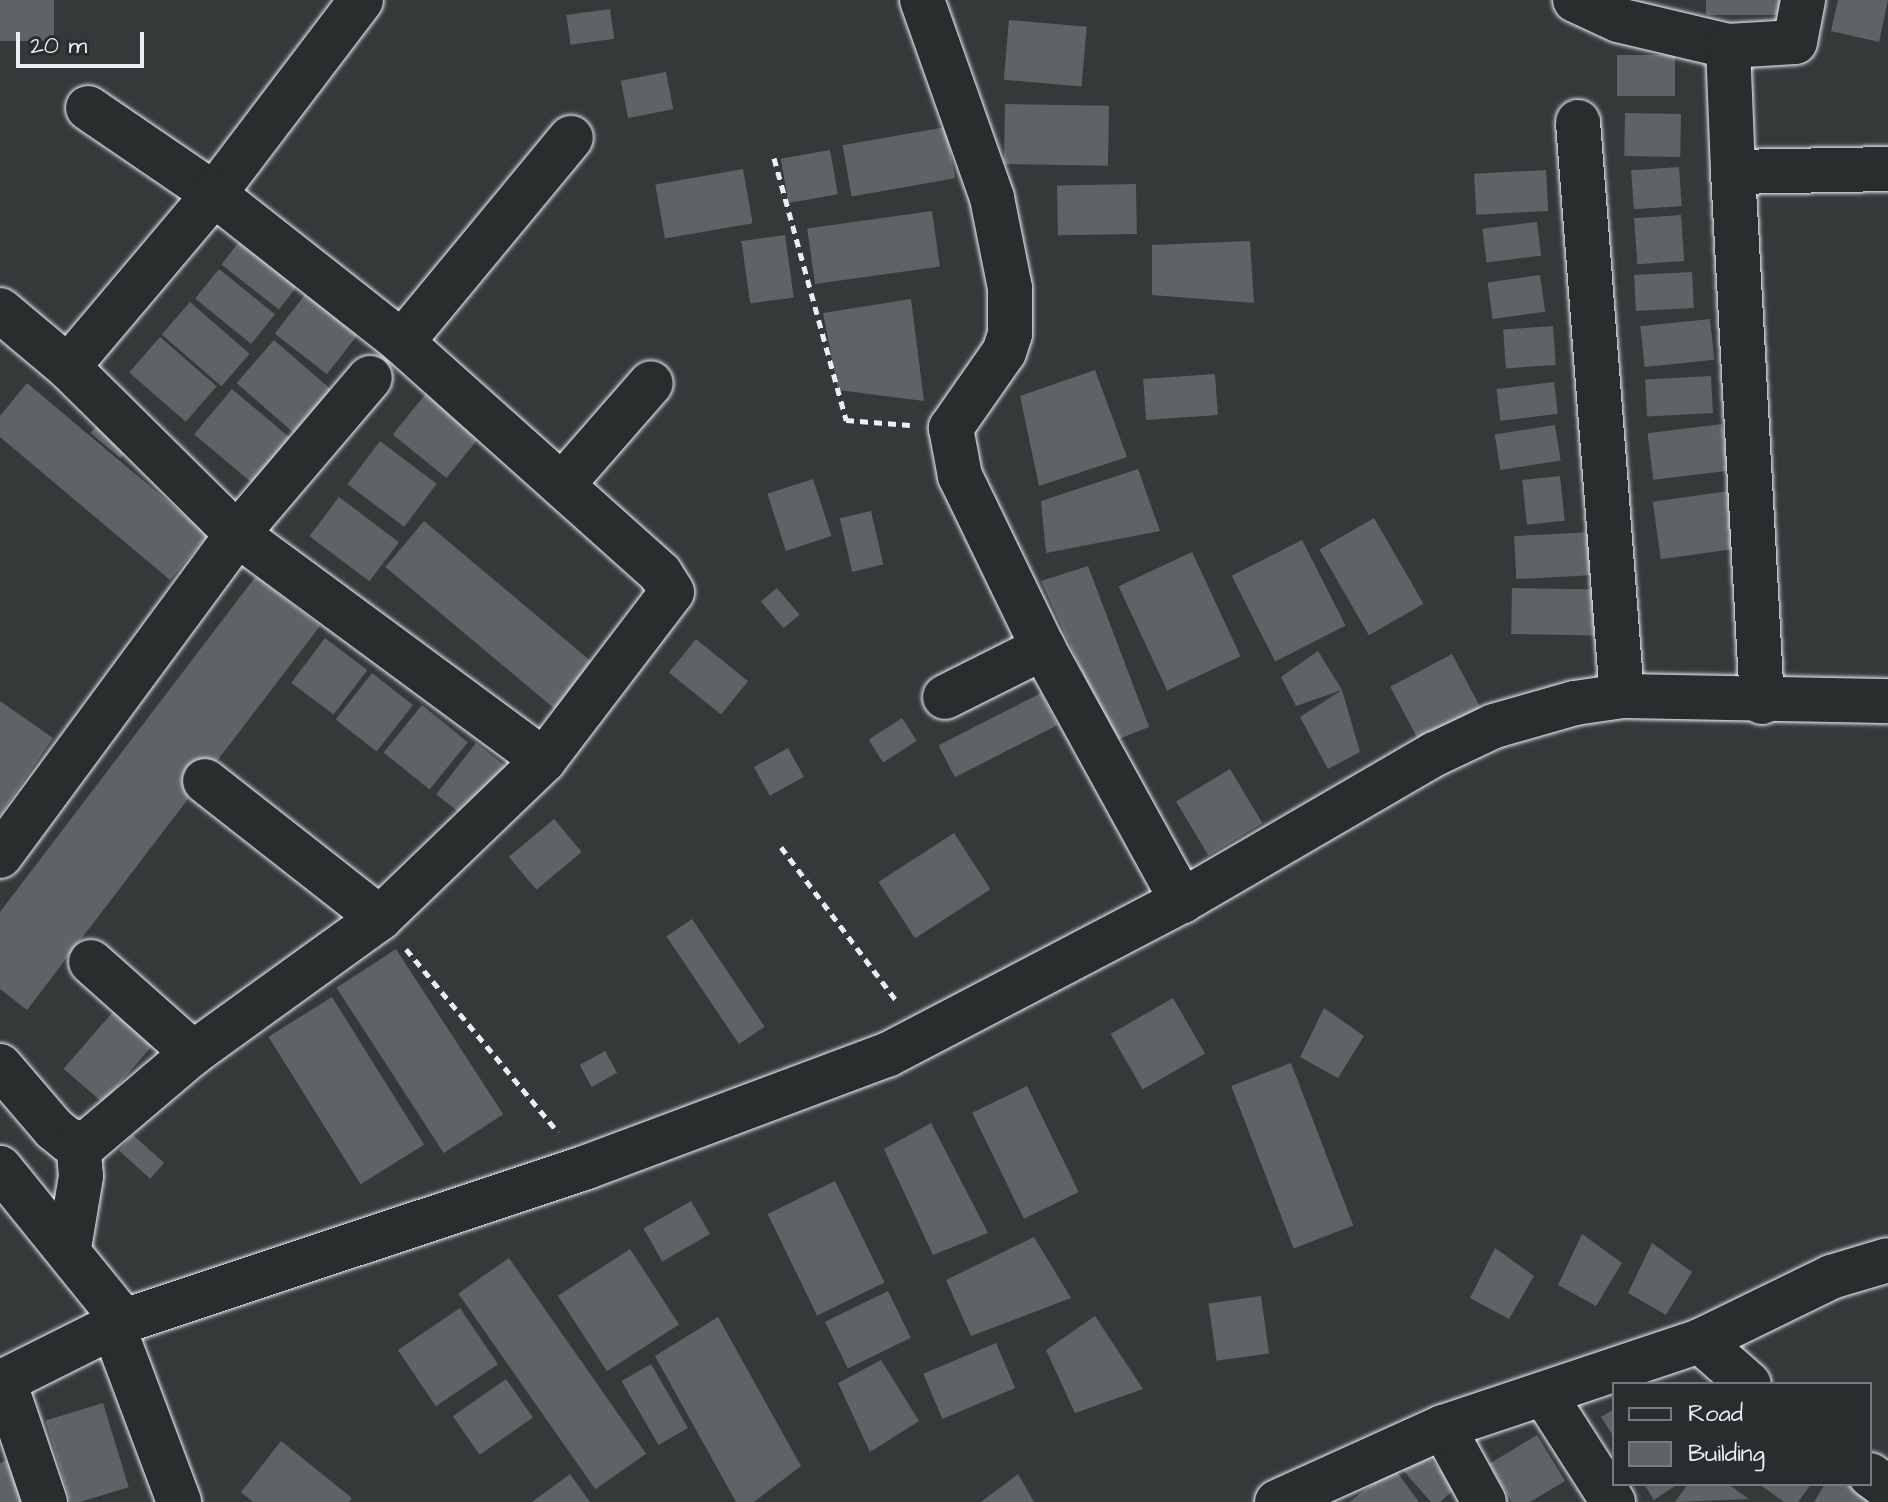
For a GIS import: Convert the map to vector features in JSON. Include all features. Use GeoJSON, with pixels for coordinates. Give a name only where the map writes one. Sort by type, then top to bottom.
{"type":"FeatureCollection","features":[{"type":"Feature","properties":{"kind":"street"},"geometry":{"type":"LineString","coordinates":[[68,367],[214,194],[361,0]]}},
{"type":"Feature","properties":{"kind":"street"},"geometry":{"type":"LineString","coordinates":[[922,0],[992,198],[1010,288],[1010,334],[1004,352],[951,428],[960,476],[1043,648],[1182,901]]}},
{"type":"Feature","properties":{"kind":"street"},"geometry":{"type":"LineString","coordinates":[[1575,0],[1618,20],[1728,46],[1795,42],[1803,0]]}},
{"type":"Feature","properties":{"kind":"street"},"geometry":{"type":"LineString","coordinates":[[1728,46],[1762,702]]}},
{"type":"Feature","properties":{"kind":"street"},"geometry":{"type":"LineString","coordinates":[[0,1066],[54,1129],[78,1144],[87,1143],[193,1053],[380,918],[544,760],[667,605],[672,592],[660,573],[402,342],[214,194],[88,108]]}},
{"type":"Feature","properties":{"kind":"street"},"geometry":{"type":"LineString","coordinates":[[1578,122],[1622,696]]}},
{"type":"Feature","properties":{"kind":"street"},"geometry":{"type":"LineString","coordinates":[[402,342],[571,138]]}},
{"type":"Feature","properties":{"kind":"street"},"geometry":{"type":"LineString","coordinates":[[1733,172],[1888,169]]}},
{"type":"Feature","properties":{"kind":"street"},"geometry":{"type":"LineString","coordinates":[[0,310],[68,367],[237,534],[544,760]]}},
{"type":"Feature","properties":{"kind":"street"},"geometry":{"type":"LineString","coordinates":[[0,856],[237,534],[370,378]]}},
{"type":"Feature","properties":{"kind":"street"},"geometry":{"type":"LineString","coordinates":[[562,485],[651,383]]}},
{"type":"Feature","properties":{"kind":"street"},"geometry":{"type":"LineString","coordinates":[[945,697],[1043,648]]}},
{"type":"Feature","properties":{"kind":"street"},"geometry":{"type":"LineString","coordinates":[[45,1502],[2,1382],[119,1323],[587,1167],[840,1075],[923,1036],[1182,901],[1464,740],[1546,710],[1622,696],[1762,702],[1888,701]]}},
{"type":"Feature","properties":{"kind":"street"},"geometry":{"type":"LineString","coordinates":[[205,781],[380,918]]}},
{"type":"Feature","properties":{"kind":"street"},"geometry":{"type":"LineString","coordinates":[[91,962],[193,1053]]}},
{"type":"Feature","properties":{"kind":"street"},"geometry":{"type":"LineString","coordinates":[[69,1248],[81,1176],[78,1144]]}},
{"type":"Feature","properties":{"kind":"street"},"geometry":{"type":"LineString","coordinates":[[0,1168],[69,1248],[119,1323],[179,1502]]}},
{"type":"Feature","properties":{"kind":"street"},"geometry":{"type":"LineString","coordinates":[[1277,1502],[1443,1427],[1700,1341],[1831,1277],[1888,1260]]}},
{"type":"Feature","properties":{"kind":"street"},"geometry":{"type":"LineString","coordinates":[[1700,1341],[1747,1382]]}},
{"type":"Feature","properties":{"kind":"street"},"geometry":{"type":"LineString","coordinates":[[1544,1394],[1613,1502]]}},
{"type":"Feature","properties":{"kind":"street"},"geometry":{"type":"LineString","coordinates":[[1443,1427],[1484,1502]]}},
{"type":"Feature","properties":{"kind":"path"},"geometry":{"type":"LineString","coordinates":[[774,158],[846,420],[951,428]]}},
{"type":"Feature","properties":{"kind":"path"},"geometry":{"type":"LineString","coordinates":[[781,847],[923,1036]]}},
{"type":"Feature","properties":{"kind":"path"},"geometry":{"type":"LineString","coordinates":[[380,918],[587,1167]]}},
{"type":"Feature","properties":{"kind":"building"},"geometry":{"type":"Polygon","coordinates":[[[0,0],[54,0],[54,41],[0,41],[0,0]]]}},
{"type":"Feature","properties":{"kind":"building"},"geometry":{"type":"Polygon","coordinates":[[[1706,0],[1789,0],[1789,15],[1706,15],[1706,0]]]}},
{"type":"Feature","properties":{"kind":"building"},"geometry":{"type":"Polygon","coordinates":[[[1838,0],[1888,0],[1879,42],[1831,31],[1838,0]]]}},
{"type":"Feature","properties":{"kind":"building"},"geometry":{"type":"Polygon","coordinates":[[[610,9],[614,39],[571,45],[566,15],[610,9]]]}},
{"type":"Feature","properties":{"kind":"building"},"geometry":{"type":"Polygon","coordinates":[[[1009,20],[1087,27],[1081,87],[1004,80],[1009,20]]]}},
{"type":"Feature","properties":{"kind":"building"},"geometry":{"type":"Polygon","coordinates":[[[1617,55],[1675,55],[1675,96],[1617,96],[1617,55]]]}},
{"type":"Feature","properties":{"kind":"building"},"geometry":{"type":"Polygon","coordinates":[[[666,72],[673,109],[628,118],[621,81],[666,72]]]}},
{"type":"Feature","properties":{"kind":"building"},"geometry":{"type":"Polygon","coordinates":[[[1005,104],[1109,106],[1108,166],[1004,164],[1005,104]]]}},
{"type":"Feature","properties":{"kind":"building"},"geometry":{"type":"Polygon","coordinates":[[[1625,113],[1681,114],[1680,157],[1624,156],[1625,113]]]}},
{"type":"Feature","properties":{"kind":"building"},"geometry":{"type":"Polygon","coordinates":[[[946,127],[955,178],[852,196],[843,145],[946,127]]]}},
{"type":"Feature","properties":{"kind":"building"},"geometry":{"type":"Polygon","coordinates":[[[830,150],[838,194],[789,203],[781,159],[830,150]]]}},
{"type":"Feature","properties":{"kind":"building"},"geometry":{"type":"Polygon","coordinates":[[[1679,167],[1682,206],[1634,209],[1631,170],[1679,167]]]}},
{"type":"Feature","properties":{"kind":"building"},"geometry":{"type":"Polygon","coordinates":[[[743,169],[753,223],[665,239],[655,184],[743,169]]]}},
{"type":"Feature","properties":{"kind":"building"},"geometry":{"type":"Polygon","coordinates":[[[1546,170],[1548,211],[1476,215],[1474,174],[1546,170]]]}},
{"type":"Feature","properties":{"kind":"building"},"geometry":{"type":"Polygon","coordinates":[[[1136,184],[1137,234],[1058,235],[1057,185],[1136,184]]]}},
{"type":"Feature","properties":{"kind":"building"},"geometry":{"type":"Polygon","coordinates":[[[932,211],[940,266],[815,284],[807,229],[932,211]]]}},
{"type":"Feature","properties":{"kind":"building"},"geometry":{"type":"Polygon","coordinates":[[[1681,215],[1684,261],[1637,264],[1634,218],[1681,215]]]}},
{"type":"Feature","properties":{"kind":"building"},"geometry":{"type":"Polygon","coordinates":[[[1537,222],[1541,256],[1487,262],[1482,229],[1537,222]]]}},
{"type":"Feature","properties":{"kind":"building"},"geometry":{"type":"Polygon","coordinates":[[[246,233],[304,278],[279,309],[221,265],[246,233]]]}},
{"type":"Feature","properties":{"kind":"building"},"geometry":{"type":"Polygon","coordinates":[[[785,235],[794,297],[750,304],[741,241],[785,235]]]}},
{"type":"Feature","properties":{"kind":"building"},"geometry":{"type":"Polygon","coordinates":[[[1250,241],[1254,303],[1152,295],[1152,245],[1250,241]]]}},
{"type":"Feature","properties":{"kind":"building"},"geometry":{"type":"Polygon","coordinates":[[[219,269],[275,314],[251,344],[195,299],[219,269]]]}},
{"type":"Feature","properties":{"kind":"building"},"geometry":{"type":"Polygon","coordinates":[[[1692,272],[1694,308],[1636,311],[1634,275],[1692,272]]]}},
{"type":"Feature","properties":{"kind":"building"},"geometry":{"type":"Polygon","coordinates":[[[1540,275],[1545,312],[1493,319],[1488,282],[1540,275]]]}},
{"type":"Feature","properties":{"kind":"building"},"geometry":{"type":"Polygon","coordinates":[[[308,291],[360,332],[327,374],[275,334],[308,291]]]}},
{"type":"Feature","properties":{"kind":"building"},"geometry":{"type":"Polygon","coordinates":[[[911,299],[924,401],[838,390],[823,313],[911,299]]]}},
{"type":"Feature","properties":{"kind":"building"},"geometry":{"type":"Polygon","coordinates":[[[190,302],[250,354],[221,386],[162,334],[190,302]]]}},
{"type":"Feature","properties":{"kind":"building"},"geometry":{"type":"Polygon","coordinates":[[[1710,319],[1714,360],[1645,367],[1640,326],[1710,319]]]}},
{"type":"Feature","properties":{"kind":"building"},"geometry":{"type":"Polygon","coordinates":[[[1553,326],[1556,365],[1506,368],[1503,329],[1553,326]]]}},
{"type":"Feature","properties":{"kind":"building"},"geometry":{"type":"Polygon","coordinates":[[[160,337],[217,386],[186,422],[129,372],[160,337]]]}},
{"type":"Feature","properties":{"kind":"building"},"geometry":{"type":"Polygon","coordinates":[[[274,340],[343,400],[306,443],[237,383],[274,340]]]}},
{"type":"Feature","properties":{"kind":"building"},"geometry":{"type":"Polygon","coordinates":[[[1095,370],[1127,457],[1039,486],[1020,396],[1095,370]]]}},
{"type":"Feature","properties":{"kind":"building"},"geometry":{"type":"Polygon","coordinates":[[[1215,374],[1218,415],[1146,420],[1143,379],[1215,374]]]}},
{"type":"Feature","properties":{"kind":"building"},"geometry":{"type":"Polygon","coordinates":[[[1711,376],[1713,413],[1647,416],[1645,379],[1711,376]]]}},
{"type":"Feature","properties":{"kind":"building"},"geometry":{"type":"Polygon","coordinates":[[[1554,382],[1558,414],[1500,421],[1496,389],[1554,382]]]}},
{"type":"Feature","properties":{"kind":"building"},"geometry":{"type":"Polygon","coordinates":[[[27,383],[208,535],[170,580],[0,437],[0,416],[27,383]]]}},
{"type":"Feature","properties":{"kind":"building"},"geometry":{"type":"Polygon","coordinates":[[[232,389],[302,448],[265,493],[194,434],[232,389]]]}},
{"type":"Feature","properties":{"kind":"building"},"geometry":{"type":"Polygon","coordinates":[[[428,391],[482,434],[446,478],[393,435],[428,391]]]}},
{"type":"Feature","properties":{"kind":"building"},"geometry":{"type":"Polygon","coordinates":[[[104,417],[134,442],[120,458],[91,433],[104,417]]]}},
{"type":"Feature","properties":{"kind":"building"},"geometry":{"type":"Polygon","coordinates":[[[1722,424],[1728,471],[1653,480],[1648,433],[1722,424]]]}},
{"type":"Feature","properties":{"kind":"building"},"geometry":{"type":"Polygon","coordinates":[[[1555,425],[1561,461],[1500,470],[1495,435],[1555,425]]]}},
{"type":"Feature","properties":{"kind":"building"},"geometry":{"type":"Polygon","coordinates":[[[380,441],[437,484],[404,527],[348,484],[380,441]]]}},
{"type":"Feature","properties":{"kind":"building"},"geometry":{"type":"Polygon","coordinates":[[[1138,469],[1160,531],[1046,553],[1041,501],[1138,469]]]}},
{"type":"Feature","properties":{"kind":"building"},"geometry":{"type":"Polygon","coordinates":[[[1560,476],[1565,521],[1527,525],[1522,480],[1560,476]]]}},
{"type":"Feature","properties":{"kind":"building"},"geometry":{"type":"Polygon","coordinates":[[[813,479],[832,536],[786,551],[767,494],[813,479]]]}},
{"type":"Feature","properties":{"kind":"building"},"geometry":{"type":"Polygon","coordinates":[[[1729,491],[1737,548],[1661,559],[1653,502],[1729,491]]]}},
{"type":"Feature","properties":{"kind":"building"},"geometry":{"type":"Polygon","coordinates":[[[339,497],[399,542],[369,581],[310,536],[339,497]]]}},
{"type":"Feature","properties":{"kind":"building"},"geometry":{"type":"Polygon","coordinates":[[[871,511],[883,565],[852,572],[840,518],[871,511]]]}},
{"type":"Feature","properties":{"kind":"building"},"geometry":{"type":"Polygon","coordinates":[[[1374,518],[1424,604],[1369,635],[1319,550],[1374,518]]]}},
{"type":"Feature","properties":{"kind":"building"},"geometry":{"type":"Polygon","coordinates":[[[424,521],[603,671],[565,717],[385,567],[424,521]]]}},
{"type":"Feature","properties":{"kind":"building"},"geometry":{"type":"Polygon","coordinates":[[[1593,532],[1595,575],[1516,579],[1514,536],[1593,532]]]}},
{"type":"Feature","properties":{"kind":"building"},"geometry":{"type":"Polygon","coordinates":[[[1302,540],[1346,626],[1275,661],[1232,576],[1302,540]]]}},
{"type":"Feature","properties":{"kind":"building"},"geometry":{"type":"Polygon","coordinates":[[[1192,552],[1241,656],[1167,690],[1119,586],[1192,552]]]}},
{"type":"Feature","properties":{"kind":"building"},"geometry":{"type":"Polygon","coordinates":[[[1088,566],[1149,727],[1114,741],[1041,581],[1088,566]]]}},
{"type":"Feature","properties":{"kind":"building"},"geometry":{"type":"Polygon","coordinates":[[[256,576],[320,626],[27,1010],[0,989],[0,912],[256,576]]]}},
{"type":"Feature","properties":{"kind":"building"},"geometry":{"type":"Polygon","coordinates":[[[777,588],[799,615],[783,628],[761,601],[777,588]]]}},
{"type":"Feature","properties":{"kind":"building"},"geometry":{"type":"Polygon","coordinates":[[[1512,588],[1614,590],[1613,636],[1511,634],[1512,588]]]}},
{"type":"Feature","properties":{"kind":"building"},"geometry":{"type":"Polygon","coordinates":[[[325,638],[367,670],[334,715],[291,683],[325,638]]]}},
{"type":"Feature","properties":{"kind":"building"},"geometry":{"type":"Polygon","coordinates":[[[696,639],[748,681],[721,715],[669,672],[696,639]]]}},
{"type":"Feature","properties":{"kind":"building"},"geometry":{"type":"Polygon","coordinates":[[[1318,651],[1342,690],[1296,706],[1281,677],[1318,651]]]}},
{"type":"Feature","properties":{"kind":"building"},"geometry":{"type":"Polygon","coordinates":[[[1452,654],[1486,718],[1424,751],[1390,687],[1452,654]]]}},
{"type":"Feature","properties":{"kind":"building"},"geometry":{"type":"Polygon","coordinates":[[[372,673],[413,705],[377,752],[336,719],[372,673]]]}},
{"type":"Feature","properties":{"kind":"building"},"geometry":{"type":"Polygon","coordinates":[[[1342,690],[1360,752],[1328,769],[1300,717],[1342,690]]]}},
{"type":"Feature","properties":{"kind":"building"},"geometry":{"type":"Polygon","coordinates":[[[1041,693],[1057,725],[955,777],[939,745],[1041,693]]]}},
{"type":"Feature","properties":{"kind":"building"},"geometry":{"type":"Polygon","coordinates":[[[0,701],[53,738],[0,815],[0,701]]]}},
{"type":"Feature","properties":{"kind":"building"},"geometry":{"type":"Polygon","coordinates":[[[422,705],[468,742],[429,790],[384,752],[422,705]]]}},
{"type":"Feature","properties":{"kind":"building"},"geometry":{"type":"Polygon","coordinates":[[[902,718],[917,741],[883,762],[868,740],[902,718]]]}},
{"type":"Feature","properties":{"kind":"building"},"geometry":{"type":"Polygon","coordinates":[[[476,743],[515,774],[475,825],[436,794],[476,743]]]}},
{"type":"Feature","properties":{"kind":"building"},"geometry":{"type":"Polygon","coordinates":[[[788,748],[804,777],[770,796],[754,767],[788,748]]]}},
{"type":"Feature","properties":{"kind":"building"},"geometry":{"type":"Polygon","coordinates":[[[1230,769],[1262,823],[1208,855],[1176,801],[1230,769]]]}},
{"type":"Feature","properties":{"kind":"building"},"geometry":{"type":"Polygon","coordinates":[[[554,819],[582,852],[536,890],[509,857],[554,819]]]}},
{"type":"Feature","properties":{"kind":"building"},"geometry":{"type":"Polygon","coordinates":[[[954,833],[990,889],[915,938],[879,882],[954,833]]]}},
{"type":"Feature","properties":{"kind":"building"},"geometry":{"type":"Polygon","coordinates":[[[692,919],[765,1027],[739,1044],[666,936],[692,919]]]}},
{"type":"Feature","properties":{"kind":"building"},"geometry":{"type":"Polygon","coordinates":[[[396,949],[503,1114],[444,1153],[336,988],[396,949]]]}},
{"type":"Feature","properties":{"kind":"building"},"geometry":{"type":"Polygon","coordinates":[[[332,997],[424,1145],[361,1184],[268,1037],[332,997]]]}},
{"type":"Feature","properties":{"kind":"building"},"geometry":{"type":"Polygon","coordinates":[[[1173,998],[1205,1053],[1143,1089],[1111,1034],[1173,998]]]}},
{"type":"Feature","properties":{"kind":"building"},"geometry":{"type":"Polygon","coordinates":[[[118,1006],[157,1040],[103,1103],[64,1069],[118,1006]]]}},
{"type":"Feature","properties":{"kind":"building"},"geometry":{"type":"Polygon","coordinates":[[[1324,1008],[1364,1036],[1338,1078],[1300,1057],[1324,1008]]]}},
{"type":"Feature","properties":{"kind":"building"},"geometry":{"type":"Polygon","coordinates":[[[605,1051],[617,1073],[592,1087],[580,1065],[605,1051]]]}},
{"type":"Feature","properties":{"kind":"building"},"geometry":{"type":"Polygon","coordinates":[[[1291,1063],[1353,1225],[1294,1248],[1231,1086],[1291,1063]]]}},
{"type":"Feature","properties":{"kind":"building"},"geometry":{"type":"Polygon","coordinates":[[[1027,1086],[1079,1192],[1024,1219],[972,1113],[1027,1086]]]}},
{"type":"Feature","properties":{"kind":"building"},"geometry":{"type":"Polygon","coordinates":[[[931,1123],[988,1233],[933,1255],[884,1149],[931,1123]]]}},
{"type":"Feature","properties":{"kind":"building"},"geometry":{"type":"Polygon","coordinates":[[[133,1135],[164,1163],[150,1179],[119,1151],[133,1135]]]}},
{"type":"Feature","properties":{"kind":"building"},"geometry":{"type":"Polygon","coordinates":[[[835,1181],[885,1283],[817,1315],[768,1214],[835,1181]]]}},
{"type":"Feature","properties":{"kind":"building"},"geometry":{"type":"Polygon","coordinates":[[[691,1201],[710,1234],[662,1261],[643,1228],[691,1201]]]}},
{"type":"Feature","properties":{"kind":"building"},"geometry":{"type":"Polygon","coordinates":[[[1582,1234],[1622,1263],[1596,1306],[1558,1285],[1582,1234]]]}},
{"type":"Feature","properties":{"kind":"building"},"geometry":{"type":"Polygon","coordinates":[[[1034,1237],[1071,1298],[971,1336],[946,1280],[1034,1237]]]}},
{"type":"Feature","properties":{"kind":"building"},"geometry":{"type":"Polygon","coordinates":[[[1652,1243],[1692,1272],[1666,1315],[1628,1293],[1652,1243]]]}},
{"type":"Feature","properties":{"kind":"building"},"geometry":{"type":"Polygon","coordinates":[[[1495,1248],[1534,1276],[1509,1319],[1470,1298],[1495,1248]]]}},
{"type":"Feature","properties":{"kind":"building"},"geometry":{"type":"Polygon","coordinates":[[[630,1249],[679,1324],[607,1371],[558,1296],[630,1249]]]}},
{"type":"Feature","properties":{"kind":"building"},"geometry":{"type":"Polygon","coordinates":[[[509,1258],[646,1454],[595,1489],[458,1294],[509,1258]]]}},
{"type":"Feature","properties":{"kind":"building"},"geometry":{"type":"Polygon","coordinates":[[[888,1291],[911,1338],[848,1368],[825,1322],[888,1291]]]}},
{"type":"Feature","properties":{"kind":"building"},"geometry":{"type":"Polygon","coordinates":[[[1261,1296],[1269,1353],[1217,1361],[1209,1303],[1261,1296]]]}},
{"type":"Feature","properties":{"kind":"building"},"geometry":{"type":"Polygon","coordinates":[[[460,1308],[498,1364],[436,1406],[398,1350],[460,1308]]]}},
{"type":"Feature","properties":{"kind":"building"},"geometry":{"type":"Polygon","coordinates":[[[1095,1316],[1143,1389],[1075,1413],[1046,1350],[1095,1316]]]}},
{"type":"Feature","properties":{"kind":"building"},"geometry":{"type":"Polygon","coordinates":[[[718,1317],[801,1466],[754,1502],[736,1502],[655,1356],[718,1317]]]}},
{"type":"Feature","properties":{"kind":"building"},"geometry":{"type":"Polygon","coordinates":[[[996,1343],[1015,1388],[942,1419],[923,1374],[996,1343]]]}},
{"type":"Feature","properties":{"kind":"building"},"geometry":{"type":"Polygon","coordinates":[[[881,1360],[919,1421],[870,1452],[838,1383],[881,1360]]]}},
{"type":"Feature","properties":{"kind":"building"},"geometry":{"type":"Polygon","coordinates":[[[651,1364],[688,1428],[659,1445],[622,1381],[651,1364]]]}},
{"type":"Feature","properties":{"kind":"building"},"geometry":{"type":"Polygon","coordinates":[[[506,1379],[533,1418],[480,1455],[453,1416],[506,1379]]]}},
{"type":"Feature","properties":{"kind":"building"},"geometry":{"type":"Polygon","coordinates":[[[103,1403],[129,1487],[71,1502],[46,1421],[103,1403]]]}},
{"type":"Feature","properties":{"kind":"building"},"geometry":{"type":"Polygon","coordinates":[[[1612,1410],[1612,1434],[1601,1417],[1612,1410]]]}},
{"type":"Feature","properties":{"kind":"building"},"geometry":{"type":"Polygon","coordinates":[[[1537,1435],[1565,1481],[1530,1502],[1512,1502],[1489,1464],[1537,1435]]]}},
{"type":"Feature","properties":{"kind":"building"},"geometry":{"type":"Polygon","coordinates":[[[281,1441],[352,1498],[349,1502],[253,1502],[241,1492],[281,1441]]]}},
{"type":"Feature","properties":{"kind":"building"},"geometry":{"type":"Polygon","coordinates":[[[1421,1448],[1456,1488],[1440,1502],[1431,1502],[1400,1467],[1421,1448]]]}},
{"type":"Feature","properties":{"kind":"building"},"geometry":{"type":"Polygon","coordinates":[[[23,1454],[41,1502],[0,1502],[0,1463],[23,1454]]]}},
{"type":"Feature","properties":{"kind":"building"},"geometry":{"type":"Polygon","coordinates":[[[1394,1468],[1419,1502],[1349,1502],[1394,1468]]]}},
{"type":"Feature","properties":{"kind":"building"},"geometry":{"type":"Polygon","coordinates":[[[570,1474],[590,1502],[532,1502],[570,1474]]]}},
{"type":"Feature","properties":{"kind":"building"},"geometry":{"type":"Polygon","coordinates":[[[1018,1474],[1034,1502],[981,1502],[1018,1474]]]}},
{"type":"Feature","properties":{"kind":"building"},"geometry":{"type":"Polygon","coordinates":[[[1645,1486],[1675,1486],[1654,1500],[1645,1486]]]}},
{"type":"Feature","properties":{"kind":"building"},"geometry":{"type":"Polygon","coordinates":[[[1687,1486],[1731,1486],[1749,1499],[1675,1502],[1687,1486]]]}},
{"type":"Feature","properties":{"kind":"building"},"geometry":{"type":"Polygon","coordinates":[[[1762,1486],[1810,1486],[1798,1502],[1784,1502],[1762,1486]]]}},
{"type":"Feature","properties":{"kind":"building"},"geometry":{"type":"Polygon","coordinates":[[[1824,1486],[1870,1486],[1873,1502],[1814,1502],[1824,1486]]]}}]}
